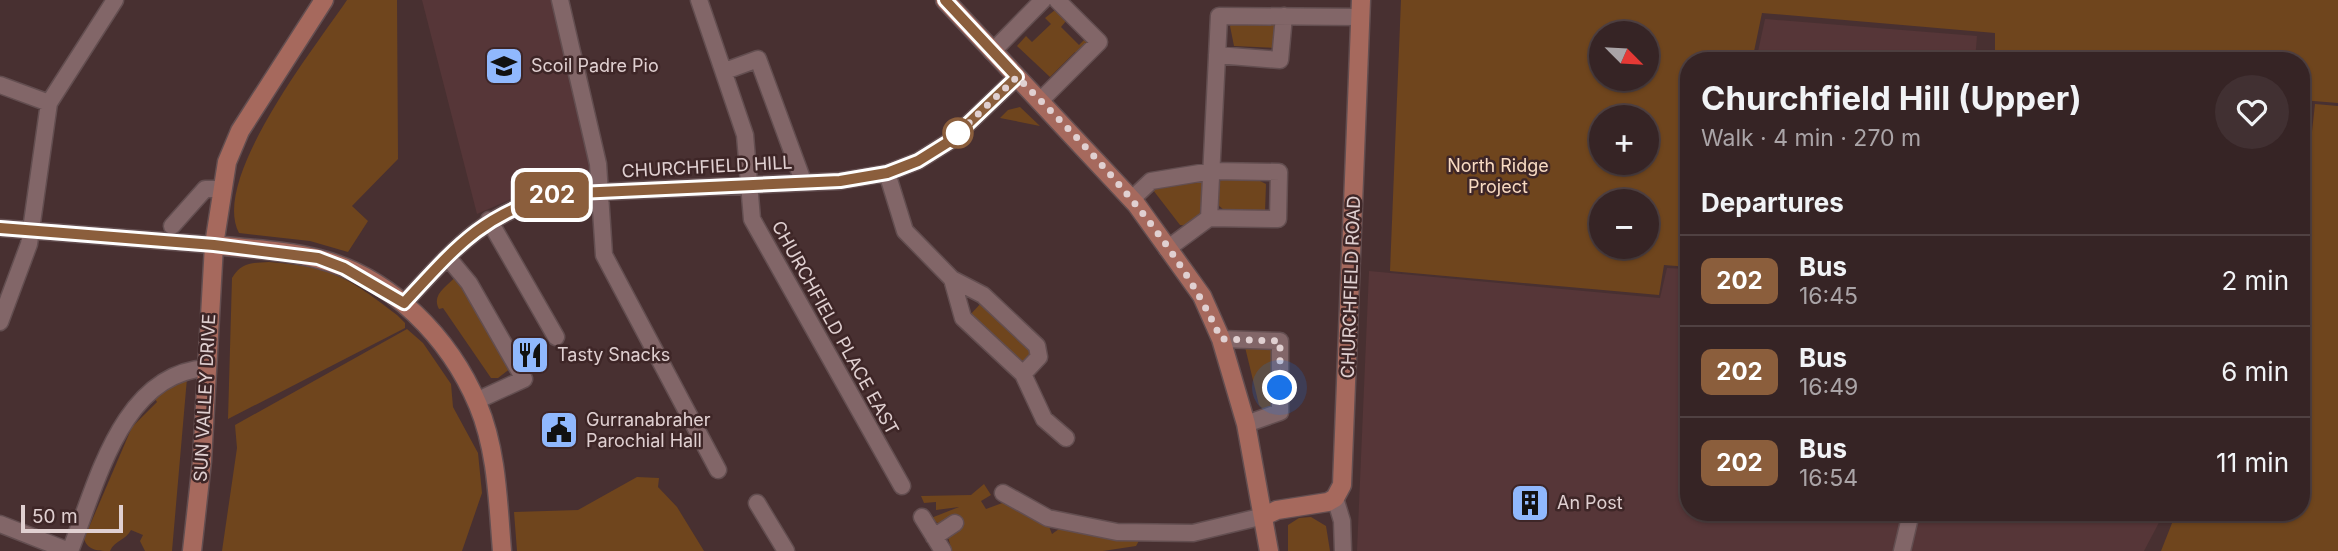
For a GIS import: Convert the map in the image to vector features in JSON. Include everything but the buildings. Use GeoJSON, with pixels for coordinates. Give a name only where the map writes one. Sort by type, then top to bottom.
{"type":"FeatureCollection","features":[{"type":"Feature","properties":{"kind":"street"},"geometry":{"type":"LineString","coordinates":[[0,321],[29,244],[48,103],[115,0]]}},
{"type":"Feature","properties":{"kind":"street","name":"SUN VALLEY DRIVE"},"geometry":{"type":"LineString","coordinates":[[192,551],[214,245],[227,162],[240,131],[324,0]]}},
{"type":"Feature","properties":{"kind":"street"},"geometry":{"type":"LineString","coordinates":[[560,0],[598,164],[604,255],[718,470]]}},
{"type":"Feature","properties":{"kind":"street","name":"CHURCHFIELD PLACE EAST"},"geometry":{"type":"LineString","coordinates":[[699,0],[745,135],[752,219],[762,242],[902,486]]}},
{"type":"Feature","properties":{"kind":"street"},"geometry":{"type":"LineString","coordinates":[[945,0],[1132,199],[1202,296],[1221,339],[1246,424],[1269,551]]}},
{"type":"Feature","properties":{"kind":"street"},"geometry":{"type":"LineString","coordinates":[[992,52],[1043,0]]}},
{"type":"Feature","properties":{"kind":"street"},"geometry":{"type":"LineString","coordinates":[[1040,101],[1099,41],[1057,0]]}},
{"type":"Feature","properties":{"kind":"street"},"geometry":{"type":"LineString","coordinates":[[1209,218],[1219,16],[1284,16],[1361,8]]}},
{"type":"Feature","properties":{"kind":"street","name":"CHURCHFIELD ROAD"},"geometry":{"type":"LineString","coordinates":[[1335,498],[1342,485],[1348,385],[1361,8]]}},
{"type":"Feature","properties":{"kind":"street"},"geometry":{"type":"LineString","coordinates":[[1217,55],[1280,60],[1284,16]]}},
{"type":"Feature","properties":{"kind":"street"},"geometry":{"type":"LineString","coordinates":[[724,71],[758,59],[803,181]]}},
{"type":"Feature","properties":{"kind":"street","name":"CHURCHFIELD HILL"},"geometry":{"type":"LineString","coordinates":[[404,303],[449,258],[461,242],[489,220],[523,203],[556,194],[840,181],[887,173],[918,161],[950,141],[1017,77]]}},
{"type":"Feature","properties":{"kind":"street"},"geometry":{"type":"LineString","coordinates":[[0,85],[48,103]]}},
{"type":"Feature","properties":{"kind":"street"},"geometry":{"type":"LineString","coordinates":[[1132,199],[1152,181],[1212,171],[1279,172],[1278,219],[1209,218],[1167,249]]}},
{"type":"Feature","properties":{"kind":"street"},"geometry":{"type":"LineString","coordinates":[[887,173],[905,231],[952,279],[983,295],[1037,346],[1039,357],[1023,374]]}},
{"type":"Feature","properties":{"kind":"street"},"geometry":{"type":"LineString","coordinates":[[172,226],[205,189],[221,189]]}},
{"type":"Feature","properties":{"kind":"street"},"geometry":{"type":"LineString","coordinates":[[489,220],[556,337]]}},
{"type":"Feature","properties":{"kind":"street"},"geometry":{"type":"LineString","coordinates":[[0,228],[214,245],[318,258],[344,268],[404,303],[438,337],[476,401],[495,473],[502,551]]}},
{"type":"Feature","properties":{"kind":"street"},"geometry":{"type":"LineString","coordinates":[[449,258],[469,283],[524,379],[476,401]]}},
{"type":"Feature","properties":{"kind":"street"},"geometry":{"type":"LineString","coordinates":[[952,279],[962,318],[1023,374],[1044,419],[1066,438]]}},
{"type":"Feature","properties":{"kind":"street"},"geometry":{"type":"LineString","coordinates":[[1221,339],[1280,341],[1280,412],[1246,424]]}},
{"type":"Feature","properties":{"kind":"street"},"geometry":{"type":"LineString","coordinates":[[0,524],[69,551],[121,427],[136,404],[165,379],[189,369],[207,368]]}},
{"type":"Feature","properties":{"kind":"street"},"geometry":{"type":"LineString","coordinates":[[1003,493],[1048,518],[1117,532],[1193,533],[1264,513],[1335,498],[1342,521],[1343,551]]}},
{"type":"Feature","properties":{"kind":"street"},"geometry":{"type":"LineString","coordinates":[[757,503],[786,551]]}},
{"type":"Feature","properties":{"kind":"street"},"geometry":{"type":"LineString","coordinates":[[922,517],[938,544],[955,523]]}},
{"type":"Feature","properties":{"kind":"street"},"geometry":{"type":"LineString","coordinates":[[1902,551],[1909,521]]}},
{"type":"Feature","properties":{"kind":"shaded area","name":"Scoil Padre Pio"},"geometry":{"type":"Polygon","coordinates":[[[422,0],[553,0],[593,168],[592,176],[585,182],[537,188],[477,214],[422,0]]]}},
{"type":"Feature","properties":{"kind":"shaded area"},"geometry":{"type":"Polygon","coordinates":[[[1765,19],[1977,36],[1976,52],[1758,52],[1765,19]]]}},
{"type":"Feature","properties":{"kind":"shaded area"},"geometry":{"type":"Polygon","coordinates":[[[1667,268],[1680,269],[1680,521],[2160,521],[2144,551],[1357,551],[1369,271],[1660,298],[1667,268]]]}},
{"type":"Feature","properties":{"kind":"green space"},"geometry":{"type":"Polygon","coordinates":[[[347,0],[397,0],[398,159],[352,206],[368,221],[348,252],[310,241],[239,233],[234,209],[239,180],[252,148],[270,114],[347,0]]]}},
{"type":"Feature","properties":{"kind":"green space","name":"North Ridge Project"},"geometry":{"type":"Polygon","coordinates":[[[1401,0],[2338,0],[2338,103],[2310,101],[2310,52],[1995,52],[1995,33],[1762,13],[1754,52],[1680,52],[1680,266],[1664,265],[1659,295],[1390,271],[1401,0]]]}},
{"type":"Feature","properties":{"kind":"green space"},"geometry":{"type":"Polygon","coordinates":[[[1055,10],[1066,21],[1061,27],[1079,45],[1085,39],[1090,44],[1081,56],[1075,52],[1050,77],[1017,46],[1026,36],[1032,42],[1051,24],[1045,18],[1055,10]]]}},
{"type":"Feature","properties":{"kind":"green space"},"geometry":{"type":"Polygon","coordinates":[[[1235,22],[1275,23],[1275,48],[1234,46],[1230,26],[1235,22]]]}},
{"type":"Feature","properties":{"kind":"green space"},"geometry":{"type":"Polygon","coordinates":[[[2315,104],[2338,106],[2338,551],[2161,551],[2173,521],[2310,521],[2310,150],[2315,104]]]}},
{"type":"Feature","properties":{"kind":"green space"},"geometry":{"type":"Polygon","coordinates":[[[1020,107],[1040,126],[1000,118],[1008,110],[1020,107]]]}},
{"type":"Feature","properties":{"kind":"green space"},"geometry":{"type":"Polygon","coordinates":[[[1200,178],[1204,182],[1201,212],[1189,226],[1180,225],[1153,190],[1154,185],[1197,183],[1200,178]]]}},
{"type":"Feature","properties":{"kind":"green space"},"geometry":{"type":"Polygon","coordinates":[[[1223,179],[1258,180],[1266,184],[1265,212],[1224,210],[1218,205],[1219,182],[1223,179]]]}},
{"type":"Feature","properties":{"kind":"green space"},"geometry":{"type":"Polygon","coordinates":[[[269,262],[309,267],[338,276],[365,291],[397,315],[405,323],[405,328],[228,419],[232,278],[247,264],[269,262]]]}},
{"type":"Feature","properties":{"kind":"green space"},"geometry":{"type":"Polygon","coordinates":[[[456,276],[511,368],[498,378],[491,378],[443,308],[439,309],[438,295],[456,276]]]}},
{"type":"Feature","properties":{"kind":"green space"},"geometry":{"type":"Polygon","coordinates":[[[982,302],[1032,352],[1025,361],[1020,362],[970,315],[982,302]]]}},
{"type":"Feature","properties":{"kind":"green space"},"geometry":{"type":"Polygon","coordinates":[[[407,329],[423,343],[451,384],[453,407],[478,453],[482,493],[462,551],[222,551],[237,448],[235,425],[407,329]]]}},
{"type":"Feature","properties":{"kind":"green space"},"geometry":{"type":"Polygon","coordinates":[[[1245,347],[1271,347],[1275,352],[1274,408],[1266,412],[1259,405],[1245,347]]]}},
{"type":"Feature","properties":{"kind":"green space"},"geometry":{"type":"Polygon","coordinates":[[[187,378],[172,551],[145,551],[140,541],[143,535],[131,530],[110,551],[91,548],[84,539],[132,427],[157,402],[154,397],[187,378]]]}},
{"type":"Feature","properties":{"kind":"green space"},"geometry":{"type":"Polygon","coordinates":[[[637,477],[659,478],[658,487],[677,507],[704,551],[517,551],[514,512],[578,510],[637,477]]]}},
{"type":"Feature","properties":{"kind":"green space"},"geometry":{"type":"Polygon","coordinates":[[[984,484],[991,495],[981,501],[986,509],[1005,502],[1048,524],[1052,534],[1059,529],[1140,539],[1136,546],[1103,551],[952,551],[944,523],[939,524],[931,518],[959,507],[936,510],[936,502],[924,503],[921,496],[971,495],[984,484]]]}},
{"type":"Feature","properties":{"kind":"green space"},"geometry":{"type":"Polygon","coordinates":[[[1311,517],[1326,526],[1330,551],[1288,551],[1288,525],[1299,518],[1311,517]]]}},
{"type":"Feature","properties":{"kind":"bus line","name":"202"},"geometry":{"type":"LineString","coordinates":[[0,228],[214,245],[318,258],[367,280],[404,303],[449,258],[461,242],[489,220],[523,203],[556,194],[840,181],[887,173],[918,161],[950,141],[1017,77],[945,0]]}},
{"type":"Feature","properties":{"kind":"place","name":"Scoil Padre Pio"},"geometry":{"type":"Point","coordinates":[504,66]}},
{"type":"Feature","properties":{"kind":"place","name":"Tasty Snacks"},"geometry":{"type":"Point","coordinates":[530,355]}},
{"type":"Feature","properties":{"kind":"place","name":"Gurranabraher Parochial Hall"},"geometry":{"type":"Point","coordinates":[559,430]}},
{"type":"Feature","properties":{"kind":"place","name":"An Post"},"geometry":{"type":"Point","coordinates":[1530,503]}},
{"type":"Feature","properties":{"kind":"route"},"geometry":{"type":"LineString","coordinates":[[958,133],[950,141],[1017,77],[1136,204],[1202,296],[1221,339],[1280,341],[1280,388]]}}]}
